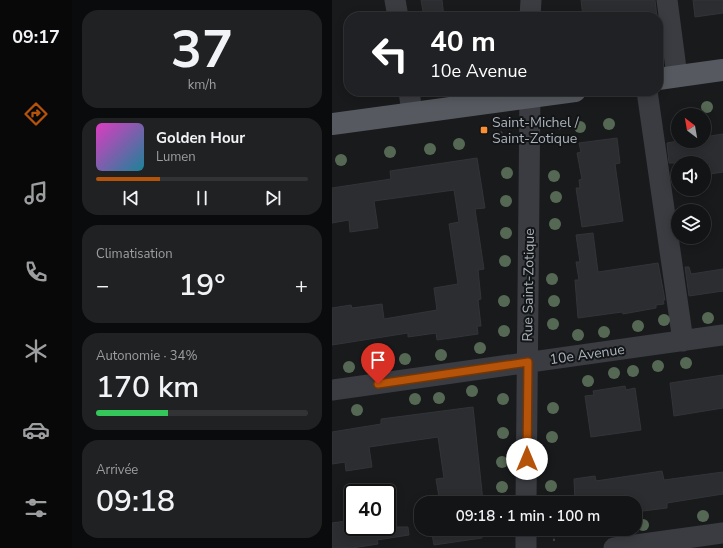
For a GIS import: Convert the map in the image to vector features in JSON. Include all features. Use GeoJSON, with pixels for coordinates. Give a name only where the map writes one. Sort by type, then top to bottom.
{"type":"FeatureCollection","features":[{"type":"Feature","properties":{"kind":"main road"},"geometry":{"type":"LineString","coordinates":[[668,78],[723,70]]}},
{"type":"Feature","properties":{"kind":"main road"},"geometry":{"type":"LineString","coordinates":[[332,124],[518,96]]}},
{"type":"Feature","properties":{"kind":"street"},"geometry":{"type":"LineString","coordinates":[[395,0],[397,12]]}},
{"type":"Feature","properties":{"kind":"street"},"geometry":{"type":"LineString","coordinates":[[530,12],[531,0]]}},
{"type":"Feature","properties":{"kind":"street"},"geometry":{"type":"LineString","coordinates":[[667,0],[668,78]]}},
{"type":"Feature","properties":{"kind":"street"},"geometry":{"type":"LineString","coordinates":[[410,96],[412,113]]}},
{"type":"Feature","properties":{"kind":"street","name":"Rue Saint-Zotique"},"geometry":{"type":"LineString","coordinates":[[526,496],[530,96]]}},
{"type":"Feature","properties":{"kind":"street"},"geometry":{"type":"LineString","coordinates":[[648,96],[683,341]]}},
{"type":"Feature","properties":{"kind":"street","name":"10e Avenue"},"geometry":{"type":"LineString","coordinates":[[332,390],[723,335]]}},
{"type":"Feature","properties":{"kind":"street"},"geometry":{"type":"LineString","coordinates":[[614,548],[723,533]]}},
{"type":"Feature","properties":{"kind":"street"},"geometry":{"type":"LineString","coordinates":[[526,536],[526,548]]}},
{"type":"Feature","properties":{"kind":"path"},"geometry":{"type":"LineString","coordinates":[[557,124],[560,128]]}},
{"type":"Feature","properties":{"kind":"path"},"geometry":{"type":"LineString","coordinates":[[496,136],[502,132]]}},
{"type":"Feature","properties":{"kind":"path"},"geometry":{"type":"LineString","coordinates":[[553,540],[558,538]]}},
{"type":"Feature","properties":{"kind":"building"},"geometry":{"type":"Polygon","coordinates":[[[421,0],[442,0],[443,12],[423,12],[421,0]]]}},
{"type":"Feature","properties":{"kind":"building"},"geometry":{"type":"Polygon","coordinates":[[[581,0],[655,0],[656,12],[582,12],[581,0]]]}},
{"type":"Feature","properties":{"kind":"building"},"geometry":{"type":"Polygon","coordinates":[[[693,0],[723,0],[723,13],[695,17],[693,0]]]}},
{"type":"Feature","properties":{"kind":"building"},"geometry":{"type":"Polygon","coordinates":[[[723,134],[723,172],[711,174],[711,156],[671,156],[671,163],[669,163],[667,143],[671,142],[671,148],[711,148],[711,136],[723,134]]]}},
{"type":"Feature","properties":{"kind":"building"},"geometry":{"type":"Polygon","coordinates":[[[617,138],[620,163],[615,164],[623,221],[582,227],[576,188],[580,188],[579,180],[582,179],[577,153],[581,152],[579,143],[617,138]]]}},
{"type":"Feature","properties":{"kind":"building"},"geometry":{"type":"Polygon","coordinates":[[[477,158],[485,208],[475,209],[484,269],[478,270],[481,299],[478,300],[481,326],[477,326],[478,334],[437,340],[436,333],[408,337],[408,333],[332,345],[332,308],[351,305],[352,308],[382,304],[384,319],[437,310],[434,288],[458,284],[449,224],[459,222],[454,190],[374,201],[378,228],[350,232],[349,220],[332,223],[332,188],[391,179],[390,171],[477,158]]]}},
{"type":"Feature","properties":{"kind":"building"},"geometry":{"type":"Polygon","coordinates":[[[593,233],[598,272],[658,263],[665,300],[663,300],[664,304],[656,305],[656,308],[623,314],[622,312],[578,318],[575,280],[579,280],[576,262],[580,262],[576,235],[593,233]]]}},
{"type":"Feature","properties":{"kind":"building"},"geometry":{"type":"Polygon","coordinates":[[[685,267],[689,267],[691,274],[723,269],[723,291],[689,296],[685,267]]]}},
{"type":"Feature","properties":{"kind":"building"},"geometry":{"type":"Polygon","coordinates":[[[723,375],[723,408],[674,416],[670,383],[723,375]]]}},
{"type":"Feature","properties":{"kind":"building"},"geometry":{"type":"Polygon","coordinates":[[[625,386],[626,390],[635,388],[641,430],[591,437],[585,396],[594,395],[593,391],[625,386]]]}},
{"type":"Feature","properties":{"kind":"building"},"geometry":{"type":"Polygon","coordinates":[[[473,407],[482,496],[439,496],[436,479],[444,478],[438,437],[369,447],[372,467],[346,471],[345,462],[332,464],[332,432],[381,424],[381,419],[473,407]]]}},
{"type":"Feature","properties":{"kind":"building"},"geometry":{"type":"Polygon","coordinates":[[[662,471],[664,480],[723,472],[723,494],[667,503],[667,508],[642,511],[642,496],[575,496],[574,479],[595,476],[596,481],[662,471]]]}},
{"type":"Feature","properties":{"kind":"building"},"geometry":{"type":"Polygon","coordinates":[[[344,521],[344,536],[396,536],[396,527],[408,527],[409,535],[377,540],[378,544],[352,548],[332,548],[332,523],[344,521]]]}},
{"type":"Feature","properties":{"kind":"building"},"geometry":{"type":"Polygon","coordinates":[[[432,536],[482,536],[482,538],[434,545],[432,536]]]}},
{"type":"Feature","properties":{"kind":"place","name":"Saint-Michel / Saint-Zotique"},"geometry":{"type":"Point","coordinates":[484,130]}},
{"type":"Feature","properties":{"kind":"route"},"geometry":{"type":"LineString","coordinates":[[378,384],[528,362],[527,459]]}}]}
